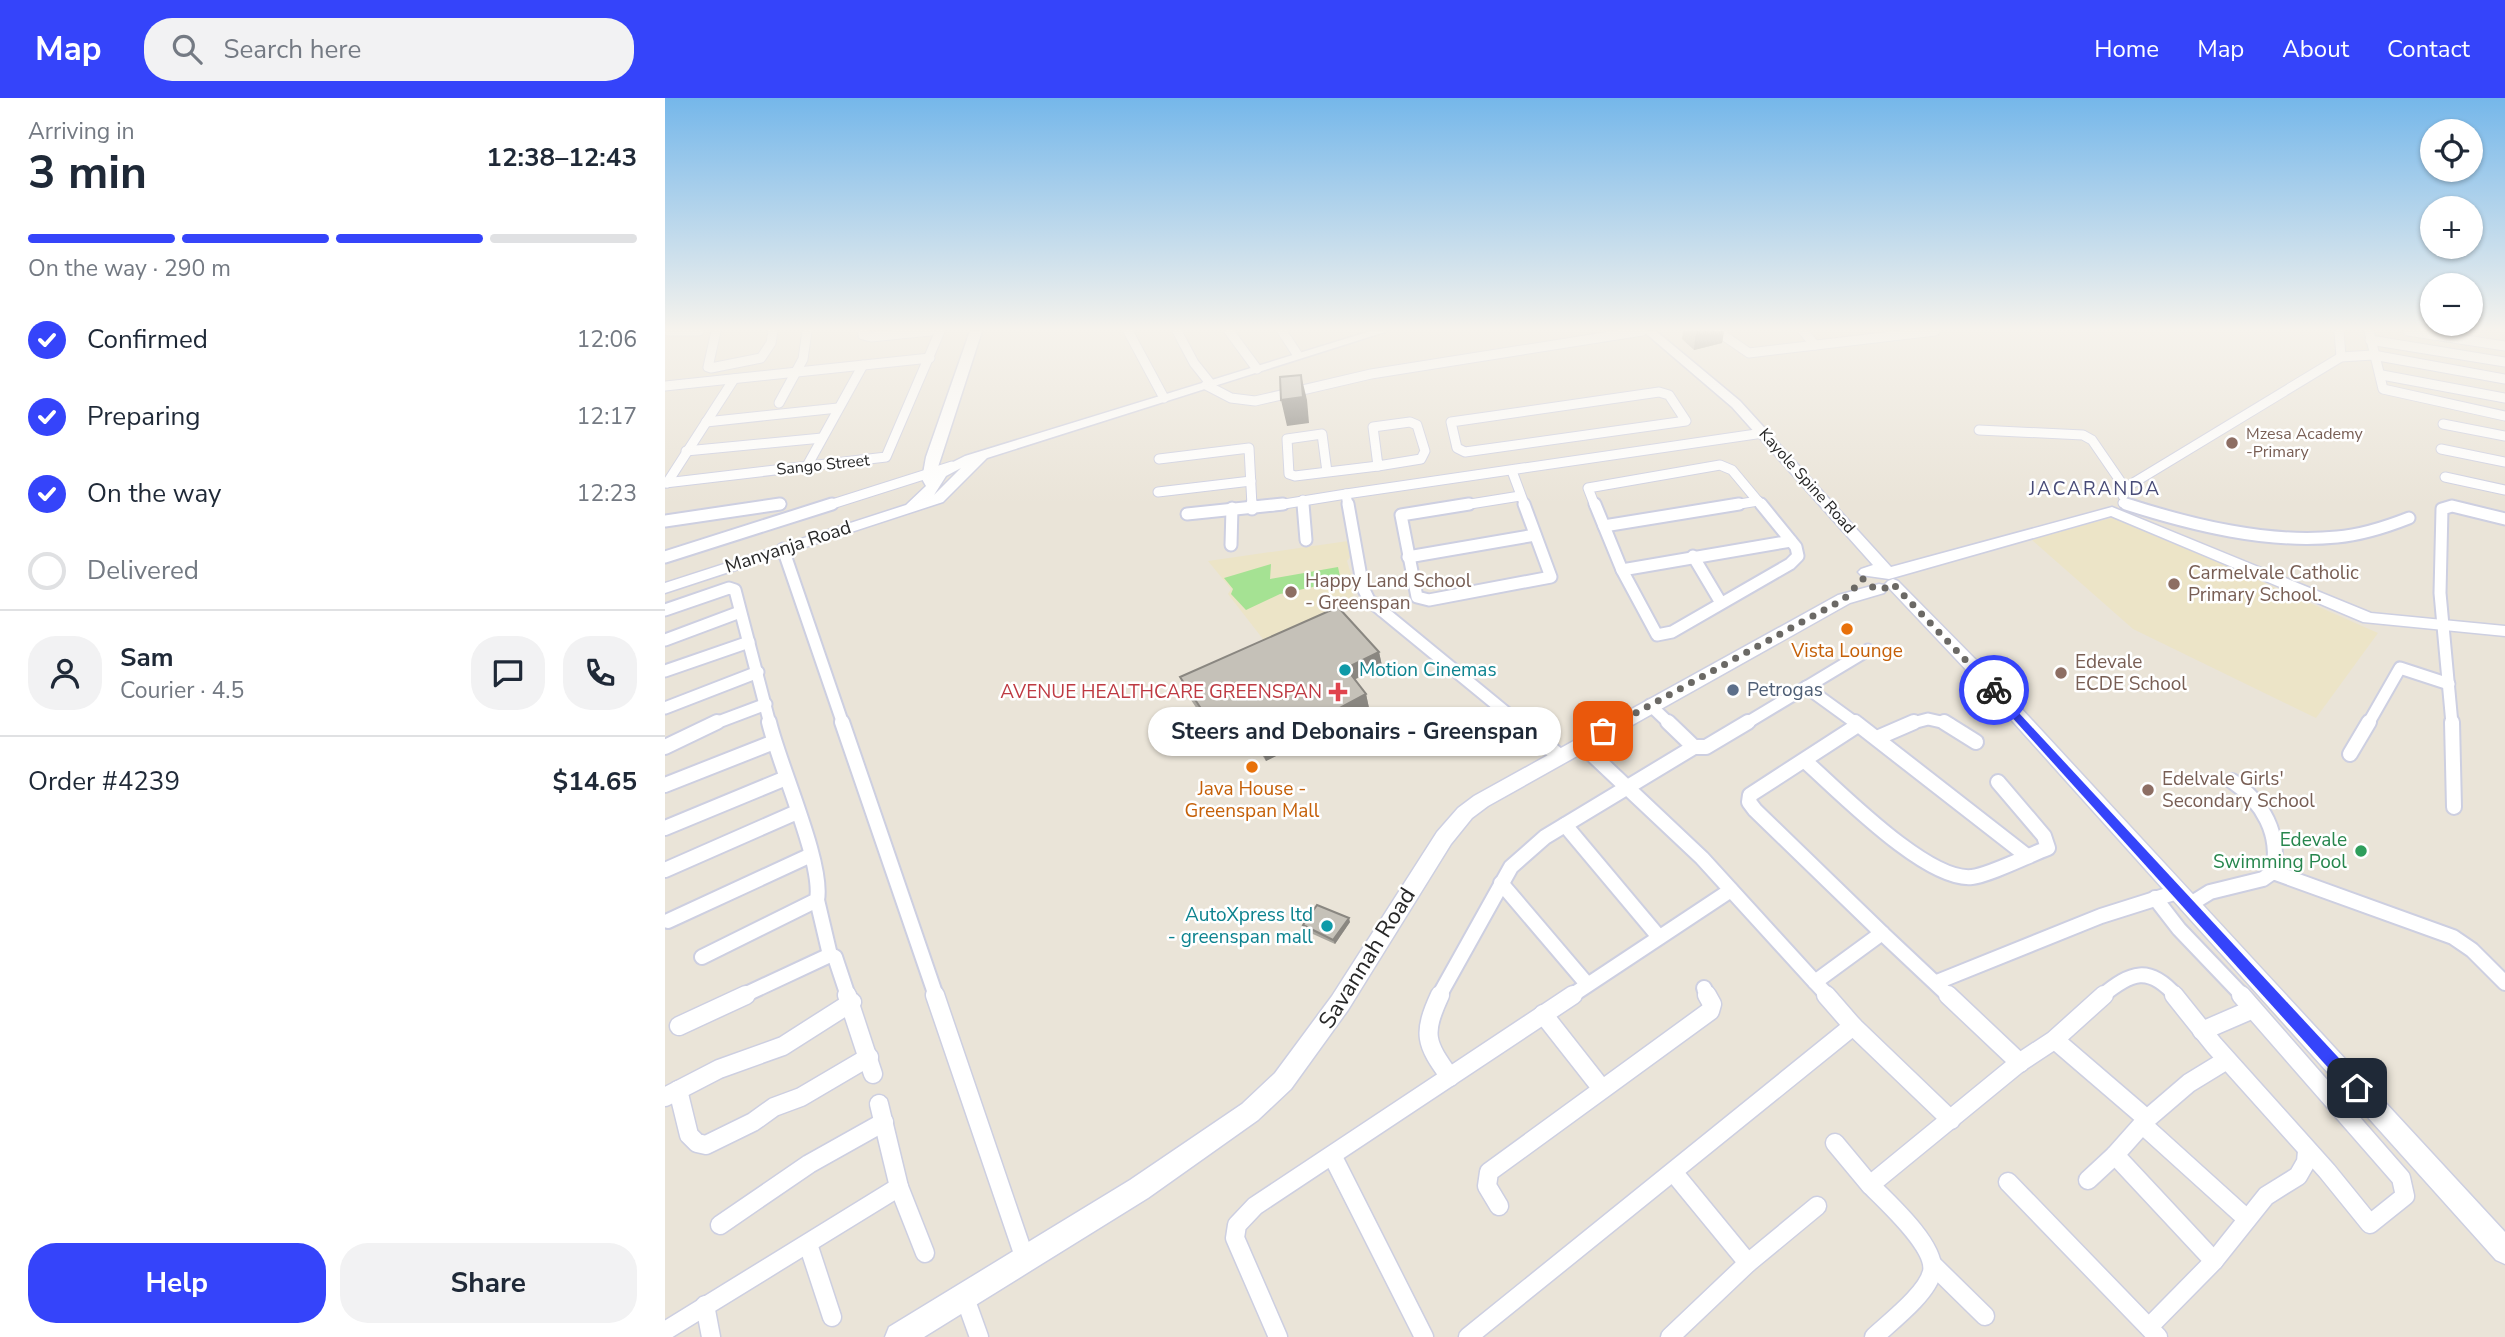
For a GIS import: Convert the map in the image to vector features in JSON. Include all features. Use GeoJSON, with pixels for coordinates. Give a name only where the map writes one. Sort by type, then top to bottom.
{"type":"FeatureCollection","features":[{"type":"Feature","properties":{"kind":"main road"},"geometry":{"type":"LineString","coordinates":[[931,479],[953,460],[966,389]]}},
{"type":"Feature","properties":{"kind":"main road","name":"Manyanja Road"},"geometry":{"type":"LineString","coordinates":[[912,506],[926,496],[931,479],[953,460],[989,453],[1193,389]]}},
{"type":"Feature","properties":{"kind":"main road","name":"Kayole Spine Road"},"geometry":{"type":"LineString","coordinates":[[1719,389],[1763,433],[1869,550],[1886,582],[1977,671],[2505,1251]]}},
{"type":"Feature","properties":{"kind":"main road","name":"Manyanja Road"},"geometry":{"type":"LineString","coordinates":[[665,588],[938,499],[957,482],[953,460]]}},
{"type":"Feature","properties":{"kind":"main road"},"geometry":{"type":"LineString","coordinates":[[931,479],[957,482]]}},
{"type":"Feature","properties":{"kind":"main road"},"geometry":{"type":"LineString","coordinates":[[2120,508],[2362,616],[2505,631]]}},
{"type":"Feature","properties":{"kind":"main road","name":"Savannah Road"},"geometry":{"type":"LineString","coordinates":[[899,1337],[1139,1189],[1250,1112],[1283,1081],[1340,1003],[1454,825],[1481,801],[1558,755],[1844,599],[1886,582],[2120,508]]}},
{"type":"Feature","properties":{"kind":"main road","name":"Kayole Spine Road"},"geometry":{"type":"LineString","coordinates":[[1865,576],[1869,550]]}},
{"type":"Feature","properties":{"kind":"main road"},"geometry":{"type":"LineString","coordinates":[[1865,576],[1886,582]]}},
{"type":"Feature","properties":{"kind":"main road","name":"Savannah Road"},"geometry":{"type":"LineString","coordinates":[[1844,599],[1865,576]]}},
{"type":"Feature","properties":{"kind":"street"},"geometry":{"type":"LineString","coordinates":[[666,483],[728,389]]}},
{"type":"Feature","properties":{"kind":"street"},"geometry":{"type":"LineString","coordinates":[[779,403],[786,389]]}},
{"type":"Feature","properties":{"kind":"street"},"geometry":{"type":"LineString","coordinates":[[807,466],[849,389]]}},
{"type":"Feature","properties":{"kind":"street","name":"Sango Street"},"geometry":{"type":"LineString","coordinates":[[666,483],[886,457],[916,389]]}},
{"type":"Feature","properties":{"kind":"street"},"geometry":{"type":"LineString","coordinates":[[1159,389],[1164,398]]}},
{"type":"Feature","properties":{"kind":"street"},"geometry":{"type":"LineString","coordinates":[[1216,389],[1231,398],[1255,401],[1308,389]]}},
{"type":"Feature","properties":{"kind":"street"},"geometry":{"type":"LineString","coordinates":[[2289,389],[2125,488],[2120,508],[2257,533],[2325,538],[2382,528],[2409,518]]}},
{"type":"Feature","properties":{"kind":"street"},"geometry":{"type":"LineString","coordinates":[[2383,389],[2505,416]]}},
{"type":"Feature","properties":{"kind":"street"},"geometry":{"type":"LineString","coordinates":[[2456,389],[2505,398]]}},
{"type":"Feature","properties":{"kind":"street"},"geometry":{"type":"LineString","coordinates":[[1659,392],[1669,396],[1686,418],[1683,423],[1625,431],[1465,452],[1457,448],[1451,422],[1457,419],[1659,392]]}},
{"type":"Feature","properties":{"kind":"street"},"geometry":{"type":"LineString","coordinates":[[706,422],[838,408]]}},
{"type":"Feature","properties":{"kind":"street"},"geometry":{"type":"LineString","coordinates":[[1327,472],[1322,434],[1287,439],[1289,474],[1327,472],[1378,466],[1416,461],[1423,455],[1415,423],[1373,427],[1378,466]]}},
{"type":"Feature","properties":{"kind":"street"},"geometry":{"type":"LineString","coordinates":[[2442,424],[2505,436]]}},
{"type":"Feature","properties":{"kind":"street"},"geometry":{"type":"LineString","coordinates":[[1979,430],[2083,435],[2092,440],[2125,488]]}},
{"type":"Feature","properties":{"kind":"street"},"geometry":{"type":"LineString","coordinates":[[1625,431],[1636,453]]}},
{"type":"Feature","properties":{"kind":"street"},"geometry":{"type":"LineString","coordinates":[[1187,514],[1232,508],[1252,509],[1303,499],[1670,449],[1763,433]]}},
{"type":"Feature","properties":{"kind":"street"},"geometry":{"type":"LineString","coordinates":[[686,452],[822,438]]}},
{"type":"Feature","properties":{"kind":"street"},"geometry":{"type":"LineString","coordinates":[[1159,458],[1249,448],[1252,509]]}},
{"type":"Feature","properties":{"kind":"street"},"geometry":{"type":"LineString","coordinates":[[1670,449],[1682,471]]}},
{"type":"Feature","properties":{"kind":"street"},"geometry":{"type":"LineString","coordinates":[[2441,449],[2505,462]]}},
{"type":"Feature","properties":{"kind":"street"},"geometry":{"type":"LineString","coordinates":[[1395,463],[1399,487]]}},
{"type":"Feature","properties":{"kind":"street"},"geometry":{"type":"LineString","coordinates":[[1727,467],[1758,501],[1798,552],[1790,564],[1672,632],[1657,635],[1622,570],[1589,491],[1591,486],[1682,471],[1727,467]]}},
{"type":"Feature","properties":{"kind":"street"},"geometry":{"type":"LineString","coordinates":[[1512,471],[1549,579],[1429,600],[1417,597],[1401,515],[1520,496]]}},
{"type":"Feature","properties":{"kind":"street"},"geometry":{"type":"LineString","coordinates":[[2445,477],[2505,491]]}},
{"type":"Feature","properties":{"kind":"street"},"geometry":{"type":"LineString","coordinates":[[665,557],[931,479]]}},
{"type":"Feature","properties":{"kind":"street"},"geometry":{"type":"LineString","coordinates":[[1158,492],[1251,481]]}},
{"type":"Feature","properties":{"kind":"street"},"geometry":{"type":"LineString","coordinates":[[1346,494],[1363,588],[1369,600],[1558,755]]}},
{"type":"Feature","properties":{"kind":"street"},"geometry":{"type":"LineString","coordinates":[[1303,499],[1307,540]]}},
{"type":"Feature","properties":{"kind":"street"},"geometry":{"type":"LineString","coordinates":[[1604,526],[1758,501]]}},
{"type":"Feature","properties":{"kind":"street"},"geometry":{"type":"LineString","coordinates":[[665,521],[781,504]]}},
{"type":"Feature","properties":{"kind":"street"},"geometry":{"type":"LineString","coordinates":[[2454,807],[2449,684],[2442,626],[2443,507],[2452,506],[2505,519]]}},
{"type":"Feature","properties":{"kind":"street"},"geometry":{"type":"LineString","coordinates":[[1231,545],[1232,508]]}},
{"type":"Feature","properties":{"kind":"street"},"geometry":{"type":"LineString","coordinates":[[1408,556],[1535,535]]}},
{"type":"Feature","properties":{"kind":"street"},"geometry":{"type":"LineString","coordinates":[[1622,570],[1791,541]]}},
{"type":"Feature","properties":{"kind":"street"},"geometry":{"type":"LineString","coordinates":[[783,549],[1025,1259]]}},
{"type":"Feature","properties":{"kind":"street"},"geometry":{"type":"LineString","coordinates":[[1693,556],[1721,603]]}},
{"type":"Feature","properties":{"kind":"street"},"geometry":{"type":"LineString","coordinates":[[665,610],[732,588],[758,672],[774,742],[811,855],[819,889],[817,900],[830,955]]}},
{"type":"Feature","properties":{"kind":"street"},"geometry":{"type":"LineString","coordinates":[[665,640],[740,612]]}},
{"type":"Feature","properties":{"kind":"street"},"geometry":{"type":"LineString","coordinates":[[665,671],[749,642]]}},
{"type":"Feature","properties":{"kind":"street"},"geometry":{"type":"LineString","coordinates":[[1450,1077],[1427,1042],[1426,1025],[1451,972],[1501,883],[1522,854],[1694,747],[1706,747],[1868,650]]}},
{"type":"Feature","properties":{"kind":"street"},"geometry":{"type":"LineString","coordinates":[[2350,754],[2400,668],[2449,684]]}},
{"type":"Feature","properties":{"kind":"street"},"geometry":{"type":"LineString","coordinates":[[665,708],[758,672]]}},
{"type":"Feature","properties":{"kind":"street"},"geometry":{"type":"LineString","coordinates":[[1806,687],[1877,738],[2027,856]]}},
{"type":"Feature","properties":{"kind":"street"},"geometry":{"type":"LineString","coordinates":[[665,747],[704,727],[766,704]]}},
{"type":"Feature","properties":{"kind":"street"},"geometry":{"type":"LineString","coordinates":[[1650,705],[1694,747]]}},
{"type":"Feature","properties":{"kind":"street"},"geometry":{"type":"LineString","coordinates":[[1877,738],[1923,718],[1934,718],[1957,725],[1976,742]]}},
{"type":"Feature","properties":{"kind":"street"},"geometry":{"type":"LineString","coordinates":[[1858,725],[1757,789],[1749,802],[2020,1063]]}},
{"type":"Feature","properties":{"kind":"street"},"geometry":{"type":"LineString","coordinates":[[665,785],[774,742]]}},
{"type":"Feature","properties":{"kind":"street"},"geometry":{"type":"LineString","coordinates":[[1581,744],[1631,786],[1731,890],[1853,1026],[1951,1120]]}},
{"type":"Feature","properties":{"kind":"street"},"geometry":{"type":"LineString","coordinates":[[1805,761],[1914,854],[1951,875],[1972,877],[2048,848],[2047,842],[1998,782]]}},
{"type":"Feature","properties":{"kind":"street"},"geometry":{"type":"LineString","coordinates":[[665,828],[786,778]]}},
{"type":"Feature","properties":{"kind":"street"},"geometry":{"type":"LineString","coordinates":[[1937,982],[2060,932],[2155,898],[2183,898],[2263,878],[2273,872],[2276,860],[2273,838],[2261,809],[2253,796],[2232,780]]}},
{"type":"Feature","properties":{"kind":"street"},"geometry":{"type":"LineString","coordinates":[[665,870],[797,812]]}},
{"type":"Feature","properties":{"kind":"street"},"geometry":{"type":"LineString","coordinates":[[1565,825],[1659,937]]}},
{"type":"Feature","properties":{"kind":"street"},"geometry":{"type":"LineString","coordinates":[[668,921],[811,855]]}},
{"type":"Feature","properties":{"kind":"street"},"geometry":{"type":"LineString","coordinates":[[2273,872],[2453,937],[2472,950],[2505,983]]}},
{"type":"Feature","properties":{"kind":"street"},"geometry":{"type":"LineString","coordinates":[[1501,883],[1587,984]]}},
{"type":"Feature","properties":{"kind":"street"},"geometry":{"type":"LineString","coordinates":[[1278,1337],[1235,1238],[1237,1225],[1255,1206],[1333,1157],[1398,1109],[1731,890]]}},
{"type":"Feature","properties":{"kind":"street"},"geometry":{"type":"LineString","coordinates":[[1870,1185],[2020,1063],[2055,1040],[2108,992],[2133,975],[2143,974],[2158,980],[2225,1061],[2266,1102],[2370,1224],[2406,1196],[2401,1178],[2179,929],[2155,898]]}},
{"type":"Feature","properties":{"kind":"street"},"geometry":{"type":"LineString","coordinates":[[702,957],[817,900]]}},
{"type":"Feature","properties":{"kind":"street"},"geometry":{"type":"LineString","coordinates":[[1815,982],[1882,933]]}},
{"type":"Feature","properties":{"kind":"street"},"geometry":{"type":"LineString","coordinates":[[830,955],[835,957],[852,1002],[871,1066],[774,1107],[753,1122],[706,1145],[697,1143],[689,1135],[671,1093],[719,1069],[783,1046],[852,1002]]}},
{"type":"Feature","properties":{"kind":"street"},"geometry":{"type":"LineString","coordinates":[[679,1026],[830,955]]}},
{"type":"Feature","properties":{"kind":"street"},"geometry":{"type":"LineString","coordinates":[[1499,1206],[1488,1191],[1486,1180],[1489,1172],[1710,1011],[1712,1004],[1704,988]]}},
{"type":"Feature","properties":{"kind":"street"},"geometry":{"type":"LineString","coordinates":[[2202,1031],[2253,1009]]}},
{"type":"Feature","properties":{"kind":"street"},"geometry":{"type":"LineString","coordinates":[[1543,1014],[1602,1089]]}},
{"type":"Feature","properties":{"kind":"street"},"geometry":{"type":"LineString","coordinates":[[1473,1336],[1853,1026]]}},
{"type":"Feature","properties":{"kind":"street"},"geometry":{"type":"LineString","coordinates":[[2055,1040],[2247,1219]]}},
{"type":"Feature","properties":{"kind":"street"},"geometry":{"type":"LineString","coordinates":[[2088,1180],[2145,1122],[2189,1083],[2225,1061]]}},
{"type":"Feature","properties":{"kind":"street"},"geometry":{"type":"LineString","coordinates":[[720,1225],[881,1113],[899,1188],[925,1253]]}},
{"type":"Feature","properties":{"kind":"street"},"geometry":{"type":"LineString","coordinates":[[1835,1143],[1920,1239],[1933,1265],[1985,1316]]}},
{"type":"Feature","properties":{"kind":"street"},"geometry":{"type":"LineString","coordinates":[[2008,1182],[2153,1332],[2266,1196],[2298,1176],[2306,1162],[2307,1151]]}},
{"type":"Feature","properties":{"kind":"street"},"geometry":{"type":"LineString","coordinates":[[2115,1155],[2214,1261]]}},
{"type":"Feature","properties":{"kind":"street"},"geometry":{"type":"LineString","coordinates":[[1333,1157],[1424,1337]]}},
{"type":"Feature","properties":{"kind":"street"},"geometry":{"type":"LineString","coordinates":[[1674,1172],[1748,1263]]}},
{"type":"Feature","properties":{"kind":"street"},"geometry":{"type":"LineString","coordinates":[[665,1331],[899,1188]]}},
{"type":"Feature","properties":{"kind":"street"},"geometry":{"type":"LineString","coordinates":[[1670,1337],[1748,1263],[1789,1233],[1817,1206]]}},
{"type":"Feature","properties":{"kind":"street"},"geometry":{"type":"LineString","coordinates":[[807,1244],[832,1317]]}},
{"type":"Feature","properties":{"kind":"street"},"geometry":{"type":"LineString","coordinates":[[1874,1337],[1932,1275],[1933,1265]]}},
{"type":"Feature","properties":{"kind":"street"},"geometry":{"type":"LineString","coordinates":[[965,1298],[979,1337]]}},
{"type":"Feature","properties":{"kind":"street"},"geometry":{"type":"LineString","coordinates":[[705,1305],[711,1337]]}},
{"type":"Feature","properties":{"kind":"shaded area","name":"Carmelvale Catholic Primary School."},"geometry":{"type":"Polygon","coordinates":[[[2115,517],[2378,633],[2316,718],[2133,629],[2031,539],[2115,517]]]}},
{"type":"Feature","properties":{"kind":"shaded area","name":"Happy Land School - Greenspan"},"geometry":{"type":"Polygon","coordinates":[[[1348,541],[1350,557],[1347,561],[1353,581],[1350,586],[1356,602],[1266,643],[1228,594],[1231,589],[1208,561],[1348,541]]]}},
{"type":"Feature","properties":{"kind":"green space"},"geometry":{"type":"Polygon","coordinates":[[[1271,564],[1270,579],[1338,567],[1341,581],[1280,594],[1246,610],[1231,594],[1233,589],[1224,578],[1271,564]]]}},
{"type":"Feature","properties":{"kind":"building"},"geometry":{"type":"Polygon","coordinates":[[[1281,389],[1302,389],[1303,397],[1281,400],[1281,389]]]}},
{"type":"Feature","properties":{"kind":"building"},"geometry":{"type":"Polygon","coordinates":[[[1338,607],[1379,652],[1346,668],[1366,694],[1334,711],[1342,720],[1304,739],[1298,729],[1261,748],[1242,718],[1216,731],[1180,677],[1338,607]]]}},
{"type":"Feature","properties":{"kind":"building","name":"AutoXpress ltd - greenspan mall"},"geometry":{"type":"Polygon","coordinates":[[[1317,905],[1349,918],[1333,940],[1303,925],[1317,905]]]}},
{"type":"Feature","properties":{"kind":"way so far"},"geometry":{"type":"LineString","coordinates":[[1603,731],[1844,599],[1863,579],[1874,588],[1883,589],[1893,584],[1994,690]]}},
{"type":"Feature","properties":{"kind":"place","name":"Mzesa Academy -Primary"},"geometry":{"type":"Point","coordinates":[2232,443]}},
{"type":"Feature","properties":{"kind":"place","name":"Carmelvale Catholic Primary School."},"geometry":{"type":"Point","coordinates":[2174,584]}},
{"type":"Feature","properties":{"kind":"place","name":"Happy Land School - Greenspan"},"geometry":{"type":"Point","coordinates":[1291,592]}},
{"type":"Feature","properties":{"kind":"place","name":"Vista Lounge"},"geometry":{"type":"Point","coordinates":[1847,629]}},
{"type":"Feature","properties":{"kind":"place","name":"Motion Cinemas"},"geometry":{"type":"Point","coordinates":[1345,670]}},
{"type":"Feature","properties":{"kind":"place","name":"Edevale ECDE School"},"geometry":{"type":"Point","coordinates":[2061,673]}},
{"type":"Feature","properties":{"kind":"place","name":"Petrogas"},"geometry":{"type":"Point","coordinates":[1733,690]}},
{"type":"Feature","properties":{"kind":"place","name":"AVENUE HEALTHCARE GREENSPAN"},"geometry":{"type":"Point","coordinates":[1338,692]}},
{"type":"Feature","properties":{"kind":"place","name":"Steers and Debonairs - Greenspan"},"geometry":{"type":"Point","coordinates":[1603,731]}},
{"type":"Feature","properties":{"kind":"place","name":"Java House - Greenspan Mall"},"geometry":{"type":"Point","coordinates":[1252,767]}},
{"type":"Feature","properties":{"kind":"place","name":"Edelvale Girls' Secondary School"},"geometry":{"type":"Point","coordinates":[2148,790]}},
{"type":"Feature","properties":{"kind":"place","name":"Edevale Swimming Pool"},"geometry":{"type":"Point","coordinates":[2361,851]}},
{"type":"Feature","properties":{"kind":"place","name":"AutoXpress ltd - greenspan mall"},"geometry":{"type":"Point","coordinates":[1327,926]}},
{"type":"Feature","properties":{"kind":"district","name":"JACARANDA"},"geometry":{"type":"Point","coordinates":[2095,489]}},
{"type":"Feature","properties":{"kind":"route"},"geometry":{"type":"LineString","coordinates":[[1994,690],[2357,1088]]}}]}
